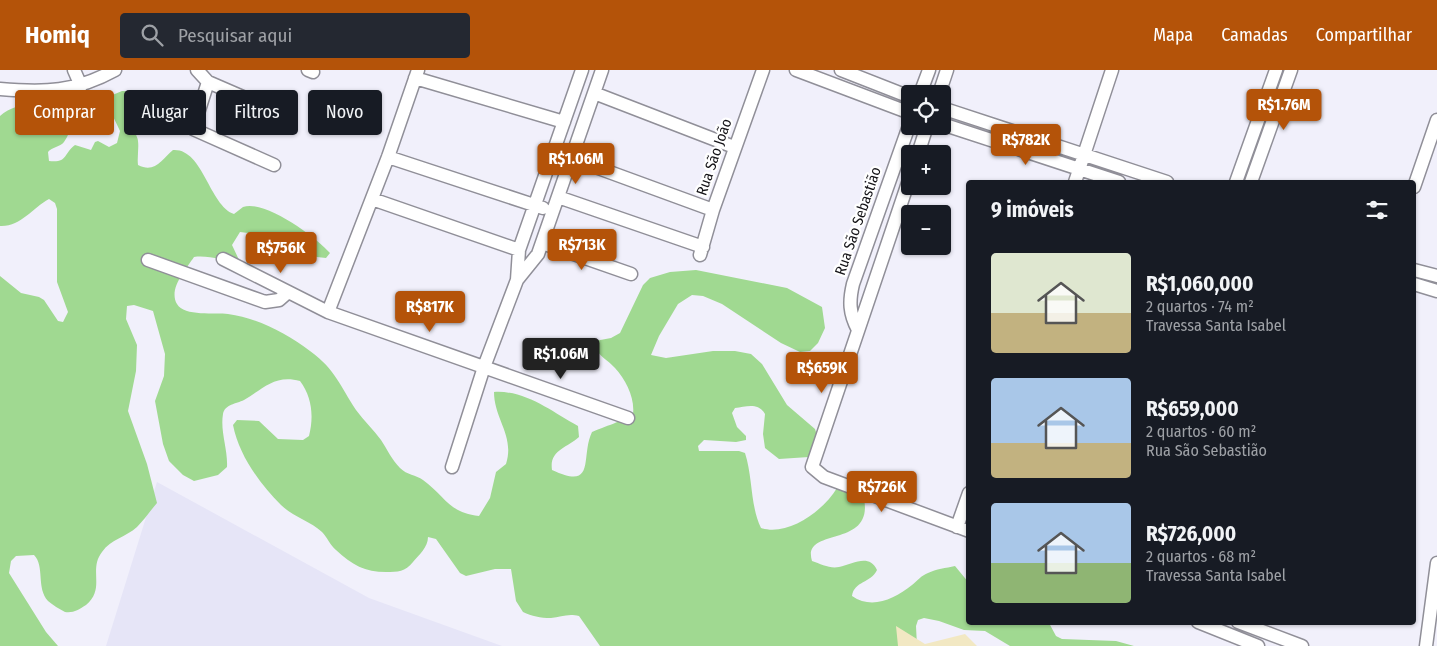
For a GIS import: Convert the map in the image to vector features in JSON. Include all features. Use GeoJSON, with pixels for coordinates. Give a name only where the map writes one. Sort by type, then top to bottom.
{"type":"FeatureCollection","features":[{"type":"Feature","properties":{"kind":"street"},"geometry":{"type":"LineString","coordinates":[[74,70],[81,86]]}},
{"type":"Feature","properties":{"kind":"street"},"geometry":{"type":"LineString","coordinates":[[0,89],[58,91],[81,86],[115,70]]}},
{"type":"Feature","properties":{"kind":"street"},"geometry":{"type":"LineString","coordinates":[[197,70],[208,82],[227,90]]}},
{"type":"Feature","properties":{"kind":"street"},"geometry":{"type":"LineString","coordinates":[[452,467],[484,367],[516,280],[519,250],[582,70]]}},
{"type":"Feature","properties":{"kind":"street"},"geometry":{"type":"LineString","coordinates":[[516,280],[538,254],[602,70]]}},
{"type":"Feature","properties":{"kind":"street","name":"Rua São João"},"geometry":{"type":"LineString","coordinates":[[558,197],[702,251],[713,210],[734,147],[763,70]]}},
{"type":"Feature","properties":{"kind":"street"},"geometry":{"type":"LineString","coordinates":[[796,70],[901,110]]}},
{"type":"Feature","properties":{"kind":"street"},"geometry":{"type":"LineString","coordinates":[[841,70],[901,93]]}},
{"type":"Feature","properties":{"kind":"street"},"geometry":{"type":"LineString","coordinates":[[923,85],[929,70]]}},
{"type":"Feature","properties":{"kind":"street"},"geometry":{"type":"LineString","coordinates":[[942,85],[947,70]]}},
{"type":"Feature","properties":{"kind":"street"},"geometry":{"type":"LineString","coordinates":[[1076,180],[1112,70]]}},
{"type":"Feature","properties":{"kind":"street"},"geometry":{"type":"LineString","coordinates":[[1237,180],[1276,70]]}},
{"type":"Feature","properties":{"kind":"street"},"geometry":{"type":"LineString","coordinates":[[1252,180],[1291,70]]}},
{"type":"Feature","properties":{"kind":"street"},"geometry":{"type":"LineString","coordinates":[[328,312],[388,157],[417,74],[564,122]]}},
{"type":"Feature","properties":{"kind":"street"},"geometry":{"type":"LineString","coordinates":[[208,82],[193,125],[194,130],[274,165]]}},
{"type":"Feature","properties":{"kind":"street"},"geometry":{"type":"LineString","coordinates":[[594,93],[734,147]]}},
{"type":"Feature","properties":{"kind":"street"},"geometry":{"type":"LineString","coordinates":[[951,111],[1161,180]]}},
{"type":"Feature","properties":{"kind":"street"},"geometry":{"type":"LineString","coordinates":[[1416,181],[1437,120]]}},
{"type":"Feature","properties":{"kind":"street"},"geometry":{"type":"LineString","coordinates":[[951,127],[1113,180]]}},
{"type":"Feature","properties":{"kind":"street","name":"Rua São Sebastião"},"geometry":{"type":"LineString","coordinates":[[858,330],[850,315],[849,304],[853,284],[906,135]]}},
{"type":"Feature","properties":{"kind":"street"},"geometry":{"type":"LineString","coordinates":[[388,157],[553,211]]}},
{"type":"Feature","properties":{"kind":"street"},"geometry":{"type":"LineString","coordinates":[[571,158],[713,210]]}},
{"type":"Feature","properties":{"kind":"street"},"geometry":{"type":"LineString","coordinates":[[904,195],[812,467],[824,477],[963,529],[966,511]]}},
{"type":"Feature","properties":{"kind":"street"},"geometry":{"type":"LineString","coordinates":[[372,199],[519,250]]}},
{"type":"Feature","properties":{"kind":"street"},"geometry":{"type":"LineString","coordinates":[[542,243],[631,274]]}},
{"type":"Feature","properties":{"kind":"street"},"geometry":{"type":"LineString","coordinates":[[148,260],[265,302],[279,300],[287,293]]}},
{"type":"Feature","properties":{"kind":"street"},"geometry":{"type":"LineString","coordinates":[[223,260],[328,312],[628,418]]}},
{"type":"Feature","properties":{"kind":"street"},"geometry":{"type":"LineString","coordinates":[[1416,271],[1437,276]]}},
{"type":"Feature","properties":{"kind":"street"},"geometry":{"type":"LineString","coordinates":[[1416,285],[1437,291]]}},
{"type":"Feature","properties":{"kind":"street"},"geometry":{"type":"LineString","coordinates":[[1426,646],[1437,563]]}},
{"type":"Feature","properties":{"kind":"street"},"geometry":{"type":"LineString","coordinates":[[1205,625],[1255,645],[1258,626],[1302,646]]}},
{"type":"Feature","properties":{"kind":"shaded area"},"geometry":{"type":"Polygon","coordinates":[[[157,482],[369,598],[502,646],[106,646],[157,482]]]}},
{"type":"Feature","properties":{"kind":"green space"},"geometry":{"type":"Polygon","coordinates":[[[122,91],[124,91],[124,135],[136,135],[138,165],[149,168],[154,167],[173,150],[183,152],[192,158],[199,167],[225,209],[234,214],[243,207],[253,206],[277,214],[314,238],[330,253],[326,258],[317,257],[265,235],[240,232],[232,245],[240,262],[194,257],[179,279],[175,298],[177,304],[186,311],[228,314],[261,323],[281,332],[310,351],[332,372],[356,410],[381,440],[400,468],[423,480],[454,508],[479,516],[490,498],[496,472],[506,464],[508,445],[497,411],[494,392],[506,392],[528,398],[578,426],[579,437],[560,450],[553,458],[552,470],[566,475],[576,476],[581,474],[592,432],[633,414],[633,402],[626,384],[619,373],[594,345],[595,341],[611,338],[620,333],[643,285],[650,278],[670,272],[696,270],[787,288],[822,307],[825,328],[818,343],[810,351],[800,352],[781,343],[722,304],[703,296],[692,295],[678,304],[659,336],[651,355],[666,358],[713,351],[735,351],[751,354],[762,364],[787,405],[815,429],[821,447],[809,457],[779,459],[765,448],[763,434],[765,414],[762,410],[751,406],[735,408],[732,413],[737,427],[746,436],[746,440],[736,442],[704,440],[698,446],[699,451],[739,451],[745,453],[753,501],[761,528],[771,530],[782,529],[804,520],[823,505],[837,488],[863,494],[865,512],[860,523],[851,531],[817,543],[812,550],[812,561],[829,567],[839,567],[860,561],[870,562],[874,565],[877,570],[871,577],[856,587],[852,596],[867,602],[883,601],[898,595],[926,574],[955,566],[966,579],[966,625],[1050,625],[1056,636],[1062,639],[1116,641],[1134,646],[1010,646],[985,631],[964,630],[924,618],[918,620],[916,626],[917,646],[600,646],[579,616],[568,615],[547,618],[523,612],[516,601],[511,569],[495,569],[466,576],[460,573],[436,539],[428,537],[423,551],[404,570],[378,572],[365,569],[353,564],[342,555],[317,528],[281,505],[251,468],[236,436],[233,425],[237,420],[259,421],[278,439],[303,440],[309,436],[311,407],[300,381],[283,379],[276,381],[244,400],[226,408],[222,421],[227,467],[218,475],[194,481],[183,475],[169,461],[163,444],[155,401],[164,376],[165,354],[153,311],[134,305],[127,306],[126,319],[137,345],[136,371],[128,411],[147,464],[157,503],[137,527],[114,541],[102,552],[96,565],[96,586],[92,599],[76,611],[65,612],[48,601],[44,596],[39,565],[34,555],[16,556],[11,561],[9,573],[46,632],[58,646],[0,646],[0,276],[21,293],[44,300],[58,321],[63,322],[68,312],[57,282],[57,209],[55,203],[49,199],[20,220],[0,226],[0,116],[15,108],[15,135],[67,135],[64,142],[48,152],[49,161],[59,161],[75,145],[91,150],[95,142],[98,141],[109,147],[117,143],[120,131],[114,118],[114,94],[122,91]]]}},
{"type":"Feature","properties":{"kind":"sand"},"geometry":{"type":"Polygon","coordinates":[[[896,626],[925,644],[965,634],[977,646],[898,646],[896,626]]]}}]}
